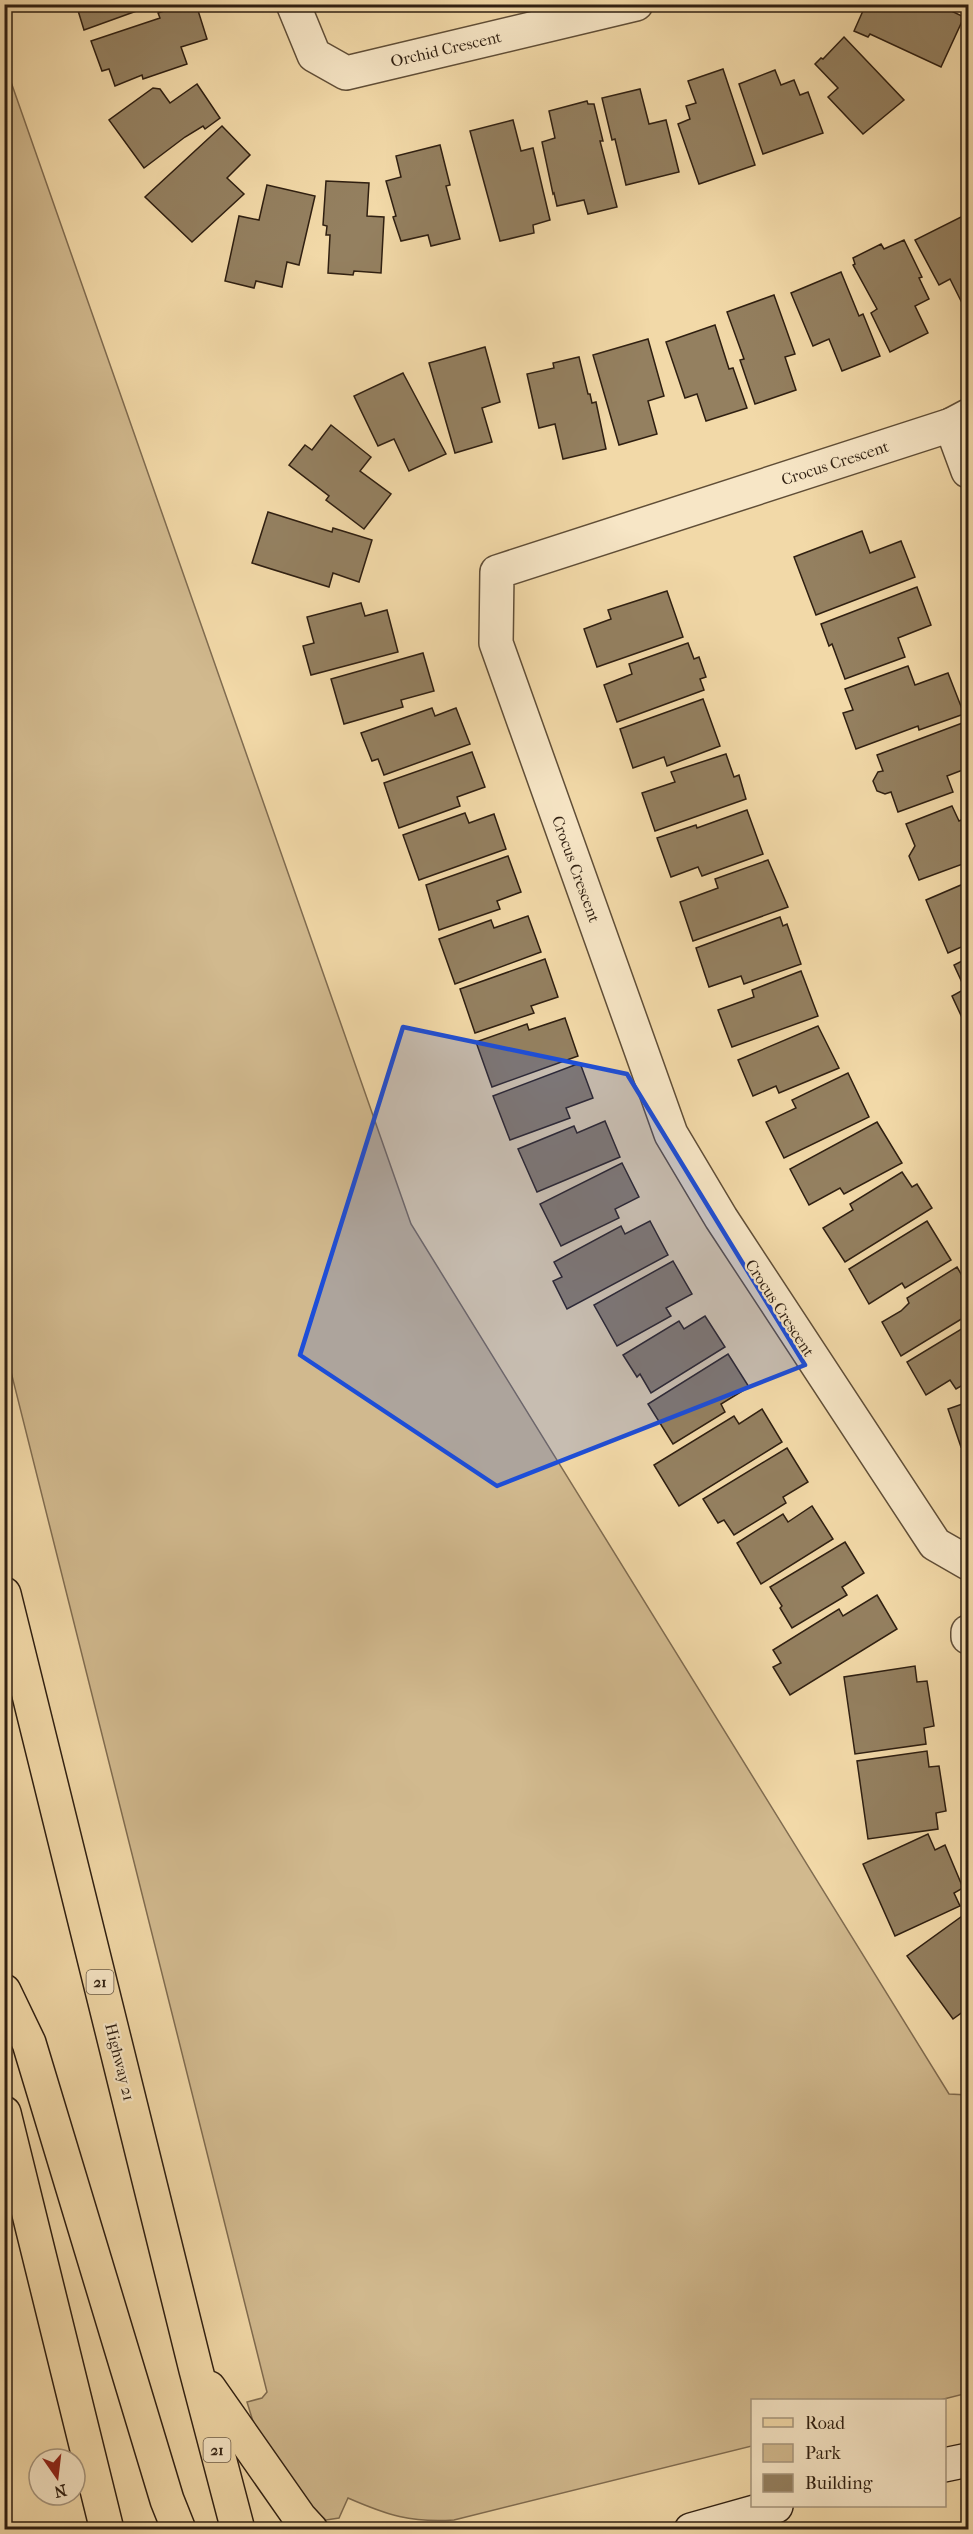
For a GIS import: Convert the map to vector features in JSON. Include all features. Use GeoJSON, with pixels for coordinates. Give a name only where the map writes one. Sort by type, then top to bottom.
{"type":"FeatureCollection","features":[{"type":"Feature","properties":{"kind":"main road","name":"Highway 21"},"geometry":{"type":"LineString","coordinates":[[4,1594],[196,2370],[238,2529]]}},
{"type":"Feature","properties":{"kind":"main road"},"geometry":{"type":"LineString","coordinates":[[4,1991],[29,2043],[167,2500],[179,2529]]}},
{"type":"Feature","properties":{"kind":"main road"},"geometry":{"type":"LineString","coordinates":[[4,2113],[107,2529]]}},
{"type":"Feature","properties":{"kind":"main road"},"geometry":{"type":"LineString","coordinates":[[196,2370],[300,2518],[311,2529]]}},
{"type":"Feature","properties":{"kind":"street","name":"Orchid Crescent"},"geometry":{"type":"LineString","coordinates":[[293,4],[314,55],[346,73],[636,4]]}},
{"type":"Feature","properties":{"kind":"street"},"geometry":{"type":"LineString","coordinates":[[960,421],[969,471]]}},
{"type":"Feature","properties":{"kind":"street","name":"Crocus Crescent"},"geometry":{"type":"LineString","coordinates":[[960,421],[497,572],[496,643],[671,1134],[721,1218],[935,1544],[969,1563]]}},
{"type":"Feature","properties":{"kind":"street"},"geometry":{"type":"LineString","coordinates":[[946,2465],[969,2460]]}},
{"type":"Feature","properties":{"kind":"street"},"geometry":{"type":"LineString","coordinates":[[691,2529],[769,2507]]}},
{"type":"Feature","properties":{"kind":"highlighted area"},"geometry":{"type":"Polygon","coordinates":[[[403,1027],[627,1074],[805,1365],[497,1486],[300,1355],[403,1027]]]}},
{"type":"Feature","properties":{"kind":"green space"},"geometry":{"type":"Polygon","coordinates":[[[4,62],[411,1224],[949,2094],[968,2095],[968,2393],[944,2399],[751,2399],[751,2446],[454,2520],[412,2519],[375,2509],[348,2498],[339,2518],[326,2520],[301,2499],[255,2428],[247,2402],[262,2398],[267,2392],[5,1348],[4,62]]]}},
{"type":"Feature","properties":{"kind":"building"},"geometry":{"type":"Polygon","coordinates":[[[76,4],[156,4],[84,30],[76,4]]]}},
{"type":"Feature","properties":{"kind":"building"},"geometry":{"type":"Polygon","coordinates":[[[185,4],[196,4],[207,39],[181,47],[187,64],[143,79],[142,75],[115,86],[109,69],[102,71],[91,41],[160,18],[158,13],[185,4]]]}},
{"type":"Feature","properties":{"kind":"building"},"geometry":{"type":"Polygon","coordinates":[[[866,4],[898,4],[905,8],[907,4],[937,4],[964,17],[941,67],[870,34],[868,37],[854,31],[866,4]]]}},
{"type":"Feature","properties":{"kind":"building"},"geometry":{"type":"Polygon","coordinates":[[[844,37],[904,100],[863,134],[828,97],[838,88],[815,64],[844,37]]]}},
{"type":"Feature","properties":{"kind":"building"},"geometry":{"type":"Polygon","coordinates":[[[723,69],[755,165],[699,184],[678,124],[690,119],[686,106],[696,103],[688,81],[723,69]]]}},
{"type":"Feature","properties":{"kind":"building"},"geometry":{"type":"Polygon","coordinates":[[[775,70],[781,85],[794,80],[800,95],[808,92],[823,133],[763,154],[739,84],[775,70]]]}},
{"type":"Feature","properties":{"kind":"building"},"geometry":{"type":"Polygon","coordinates":[[[197,84],[220,118],[205,129],[203,126],[185,137],[144,168],[109,120],[153,88],[160,89],[170,103],[197,84]]]}},
{"type":"Feature","properties":{"kind":"building"},"geometry":{"type":"Polygon","coordinates":[[[640,89],[649,124],[666,120],[679,172],[626,185],[602,98],[640,89]]]}},
{"type":"Feature","properties":{"kind":"building"},"geometry":{"type":"Polygon","coordinates":[[[587,101],[588,104],[594,104],[603,141],[600,141],[617,207],[588,214],[584,200],[557,206],[542,142],[555,138],[549,111],[587,101]]]}},
{"type":"Feature","properties":{"kind":"building"},"geometry":{"type":"Polygon","coordinates":[[[513,120],[521,151],[533,148],[550,220],[533,225],[534,233],[500,241],[470,131],[513,120]]]}},
{"type":"Feature","properties":{"kind":"building"},"geometry":{"type":"Polygon","coordinates":[[[222,126],[250,155],[227,178],[244,194],[192,242],[145,197],[222,126]]]}},
{"type":"Feature","properties":{"kind":"building"},"geometry":{"type":"Polygon","coordinates":[[[440,145],[450,185],[446,186],[460,239],[431,246],[428,235],[401,241],[393,217],[396,216],[386,181],[401,177],[396,156],[440,145]]]}},
{"type":"Feature","properties":{"kind":"building"},"geometry":{"type":"Polygon","coordinates":[[[326,181],[369,183],[367,216],[384,217],[381,273],[354,271],[353,275],[328,273],[330,235],[326,235],[327,226],[323,225],[326,181]]]}},
{"type":"Feature","properties":{"kind":"building"},"geometry":{"type":"Polygon","coordinates":[[[267,185],[315,196],[299,265],[287,262],[282,287],[256,281],[254,288],[225,281],[239,216],[259,220],[267,185]]]}},
{"type":"Feature","properties":{"kind":"building"},"geometry":{"type":"Polygon","coordinates":[[[963,216],[968,227],[968,315],[950,279],[939,285],[915,240],[963,216]]]}},
{"type":"Feature","properties":{"kind":"building"},"geometry":{"type":"Polygon","coordinates":[[[904,240],[922,277],[919,278],[929,299],[915,306],[928,333],[890,352],[871,313],[877,309],[853,265],[855,264],[853,258],[881,244],[884,249],[904,240]]]}},
{"type":"Feature","properties":{"kind":"building"},"geometry":{"type":"Polygon","coordinates":[[[841,272],[859,316],[863,314],[880,356],[842,371],[829,339],[813,346],[791,293],[841,272]]]}},
{"type":"Feature","properties":{"kind":"building"},"geometry":{"type":"Polygon","coordinates":[[[774,295],[795,354],[785,357],[796,390],[755,404],[740,360],[744,359],[727,312],[774,295]]]}},
{"type":"Feature","properties":{"kind":"building"},"geometry":{"type":"Polygon","coordinates":[[[715,325],[729,369],[733,368],[747,408],[706,421],[697,394],[685,398],[666,342],[715,325]]]}},
{"type":"Feature","properties":{"kind":"building"},"geometry":{"type":"Polygon","coordinates":[[[648,339],[664,396],[648,401],[657,434],[619,445],[593,355],[648,339]]]}},
{"type":"Feature","properties":{"kind":"building"},"geometry":{"type":"Polygon","coordinates":[[[485,347],[500,402],[482,408],[492,442],[455,453],[429,363],[485,347]]]}},
{"type":"Feature","properties":{"kind":"building"},"geometry":{"type":"Polygon","coordinates":[[[579,357],[588,394],[590,394],[592,403],[596,402],[606,449],[563,459],[555,424],[539,428],[527,374],[554,368],[553,363],[579,357]]]}},
{"type":"Feature","properties":{"kind":"building"},"geometry":{"type":"Polygon","coordinates":[[[403,373],[446,454],[409,471],[394,439],[378,446],[354,396],[403,373]]]}},
{"type":"Feature","properties":{"kind":"building"},"geometry":{"type":"Polygon","coordinates":[[[331,425],[371,457],[360,471],[391,494],[364,529],[326,500],[329,496],[289,465],[305,445],[312,450],[331,425]]]}},
{"type":"Feature","properties":{"kind":"building"},"geometry":{"type":"Polygon","coordinates":[[[268,512],[332,532],[333,528],[372,540],[359,582],[333,573],[329,587],[252,563],[268,512]]]}},
{"type":"Feature","properties":{"kind":"building"},"geometry":{"type":"Polygon","coordinates":[[[862,531],[870,553],[901,541],[915,577],[816,615],[794,557],[862,531]]]}},
{"type":"Feature","properties":{"kind":"building"},"geometry":{"type":"Polygon","coordinates":[[[917,587],[931,625],[898,638],[905,657],[845,679],[832,644],[829,646],[821,624],[917,587]]]}},
{"type":"Feature","properties":{"kind":"building"},"geometry":{"type":"Polygon","coordinates":[[[667,591],[683,637],[597,667],[584,629],[611,619],[608,610],[667,591]]]}},
{"type":"Feature","properties":{"kind":"building"},"geometry":{"type":"Polygon","coordinates":[[[361,603],[365,616],[387,610],[398,652],[311,675],[303,646],[314,643],[307,617],[361,603]]]}},
{"type":"Feature","properties":{"kind":"building"},"geometry":{"type":"Polygon","coordinates":[[[688,643],[694,659],[699,657],[706,677],[700,679],[704,690],[617,722],[604,685],[632,674],[629,664],[688,643]]]}},
{"type":"Feature","properties":{"kind":"building"},"geometry":{"type":"Polygon","coordinates":[[[423,653],[434,691],[401,700],[403,707],[344,724],[331,679],[423,653]]]}},
{"type":"Feature","properties":{"kind":"building"},"geometry":{"type":"Polygon","coordinates":[[[908,666],[915,685],[948,673],[964,714],[919,730],[918,726],[856,749],[843,713],[853,710],[845,689],[908,666]]]}},
{"type":"Feature","properties":{"kind":"building"},"geometry":{"type":"Polygon","coordinates":[[[703,699],[720,746],[667,766],[664,757],[633,768],[620,729],[703,699]]]}},
{"type":"Feature","properties":{"kind":"building"},"geometry":{"type":"Polygon","coordinates":[[[432,708],[435,716],[456,708],[470,744],[384,775],[378,759],[372,761],[361,733],[432,708]]]}},
{"type":"Feature","properties":{"kind":"building"},"geometry":{"type":"Polygon","coordinates":[[[965,722],[968,731],[968,768],[947,776],[953,792],[898,812],[891,792],[885,794],[877,791],[873,781],[878,772],[883,771],[877,755],[965,722]]]}},
{"type":"Feature","properties":{"kind":"building"},"geometry":{"type":"Polygon","coordinates":[[[472,752],[485,787],[457,797],[460,806],[399,828],[384,783],[472,752]]]}},
{"type":"Feature","properties":{"kind":"building"},"geometry":{"type":"Polygon","coordinates":[[[726,754],[734,777],[739,775],[746,799],[655,831],[642,793],[675,782],[671,772],[726,754]]]}},
{"type":"Feature","properties":{"kind":"building"},"geometry":{"type":"Polygon","coordinates":[[[952,806],[959,821],[968,817],[968,862],[919,880],[909,856],[915,846],[906,824],[952,806]]]}},
{"type":"Feature","properties":{"kind":"building"},"geometry":{"type":"Polygon","coordinates":[[[747,810],[763,854],[702,876],[698,867],[671,877],[657,838],[696,825],[697,828],[747,810]]]}},
{"type":"Feature","properties":{"kind":"building"},"geometry":{"type":"Polygon","coordinates":[[[465,813],[469,823],[494,814],[506,849],[419,880],[403,835],[465,813]]]}},
{"type":"Feature","properties":{"kind":"building"},"geometry":{"type":"Polygon","coordinates":[[[508,856],[521,892],[497,901],[500,909],[439,930],[426,885],[508,856]]]}},
{"type":"Feature","properties":{"kind":"building"},"geometry":{"type":"Polygon","coordinates":[[[768,860],[788,907],[693,941],[680,902],[718,888],[715,879],[768,860]]]}},
{"type":"Feature","properties":{"kind":"building"},"geometry":{"type":"Polygon","coordinates":[[[968,882],[968,944],[948,953],[926,900],[968,882]]]}},
{"type":"Feature","properties":{"kind":"building"},"geometry":{"type":"Polygon","coordinates":[[[528,916],[541,952],[455,984],[439,939],[491,920],[494,928],[528,916]]]}},
{"type":"Feature","properties":{"kind":"building"},"geometry":{"type":"Polygon","coordinates":[[[780,917],[783,926],[787,924],[801,964],[744,984],[741,976],[709,987],[696,948],[780,917]]]}},
{"type":"Feature","properties":{"kind":"building"},"geometry":{"type":"Polygon","coordinates":[[[968,958],[968,1022],[965,1024],[952,996],[965,989],[954,965],[968,958]]]}},
{"type":"Feature","properties":{"kind":"building"},"geometry":{"type":"Polygon","coordinates":[[[545,959],[558,997],[531,1006],[534,1013],[475,1033],[460,989],[545,959]]]}},
{"type":"Feature","properties":{"kind":"building"},"geometry":{"type":"Polygon","coordinates":[[[801,971],[818,1016],[732,1047],[718,1010],[754,997],[752,990],[801,971]]]}},
{"type":"Feature","properties":{"kind":"building"},"geometry":{"type":"Polygon","coordinates":[[[565,1018],[578,1056],[492,1087],[476,1042],[527,1024],[529,1030],[565,1018]]]}},
{"type":"Feature","properties":{"kind":"building"},"geometry":{"type":"Polygon","coordinates":[[[818,1026],[839,1068],[779,1093],[776,1086],[753,1096],[738,1060],[818,1026]]]}},
{"type":"Feature","properties":{"kind":"building"},"geometry":{"type":"Polygon","coordinates":[[[580,1063],[593,1098],[566,1108],[570,1118],[510,1140],[493,1096],[580,1063]]]}},
{"type":"Feature","properties":{"kind":"building"},"geometry":{"type":"Polygon","coordinates":[[[848,1073],[869,1117],[784,1158],[766,1122],[796,1108],[792,1100],[848,1073]]]}},
{"type":"Feature","properties":{"kind":"building"},"geometry":{"type":"Polygon","coordinates":[[[605,1121],[620,1157],[537,1192],[518,1149],[574,1126],[577,1133],[605,1121]]]}},
{"type":"Feature","properties":{"kind":"building"},"geometry":{"type":"Polygon","coordinates":[[[877,1122],[902,1163],[844,1194],[840,1188],[809,1205],[790,1169],[877,1122]]]}},
{"type":"Feature","properties":{"kind":"building"},"geometry":{"type":"Polygon","coordinates":[[[622,1163],[639,1197],[615,1209],[619,1218],[561,1246],[540,1204],[622,1163]]]}},
{"type":"Feature","properties":{"kind":"building"},"geometry":{"type":"Polygon","coordinates":[[[902,1172],[912,1187],[917,1184],[932,1208],[845,1262],[823,1228],[853,1210],[850,1204],[902,1172]]]}},
{"type":"Feature","properties":{"kind":"building"},"geometry":{"type":"Polygon","coordinates":[[[650,1221],[668,1255],[567,1309],[553,1281],[562,1277],[554,1262],[621,1226],[625,1234],[650,1221]]]}},
{"type":"Feature","properties":{"kind":"building"},"geometry":{"type":"Polygon","coordinates":[[[927,1221],[951,1260],[905,1288],[902,1283],[869,1304],[849,1269],[927,1221]]]}},
{"type":"Feature","properties":{"kind":"building"},"geometry":{"type":"Polygon","coordinates":[[[673,1261],[692,1294],[666,1308],[671,1316],[617,1346],[594,1305],[673,1261]]]}},
{"type":"Feature","properties":{"kind":"building"},"geometry":{"type":"Polygon","coordinates":[[[957,1267],[968,1286],[968,1315],[901,1356],[882,1322],[901,1311],[909,1303],[907,1298],[957,1267]]]}},
{"type":"Feature","properties":{"kind":"building"},"geometry":{"type":"Polygon","coordinates":[[[705,1316],[725,1347],[651,1393],[640,1374],[637,1377],[623,1355],[679,1321],[684,1329],[705,1316]]]}},
{"type":"Feature","properties":{"kind":"building"},"geometry":{"type":"Polygon","coordinates":[[[968,1325],[968,1382],[956,1389],[950,1380],[926,1395],[907,1362],[968,1325]]]}},
{"type":"Feature","properties":{"kind":"building"},"geometry":{"type":"Polygon","coordinates":[[[728,1354],[749,1387],[721,1404],[725,1412],[673,1444],[648,1404],[728,1354]]]}},
{"type":"Feature","properties":{"kind":"building"},"geometry":{"type":"Polygon","coordinates":[[[968,1402],[968,1445],[961,1447],[948,1409],[968,1402]]]}},
{"type":"Feature","properties":{"kind":"building"},"geometry":{"type":"Polygon","coordinates":[[[762,1409],[782,1442],[679,1506],[654,1465],[734,1416],[739,1424],[762,1409]]]}},
{"type":"Feature","properties":{"kind":"building"},"geometry":{"type":"Polygon","coordinates":[[[787,1448],[808,1482],[783,1497],[786,1503],[734,1535],[724,1520],[718,1523],[703,1499],[787,1448]]]}},
{"type":"Feature","properties":{"kind":"building"},"geometry":{"type":"Polygon","coordinates":[[[812,1506],[833,1539],[761,1584],[737,1543],[783,1514],[788,1522],[812,1506]]]}},
{"type":"Feature","properties":{"kind":"building"},"geometry":{"type":"Polygon","coordinates":[[[845,1542],[864,1573],[842,1587],[847,1595],[792,1628],[770,1587],[845,1542]]]}},
{"type":"Feature","properties":{"kind":"building"},"geometry":{"type":"Polygon","coordinates":[[[877,1595],[897,1629],[790,1695],[773,1667],[781,1663],[773,1650],[839,1609],[843,1616],[877,1595]]]}},
{"type":"Feature","properties":{"kind":"building"},"geometry":{"type":"Polygon","coordinates":[[[915,1666],[917,1682],[927,1681],[934,1726],[924,1728],[926,1744],[855,1754],[844,1677],[915,1666]]]}},
{"type":"Feature","properties":{"kind":"building"},"geometry":{"type":"Polygon","coordinates":[[[927,1751],[929,1767],[939,1766],[946,1811],[936,1813],[938,1829],[868,1839],[857,1761],[927,1751]]]}},
{"type":"Feature","properties":{"kind":"building"},"geometry":{"type":"Polygon","coordinates":[[[928,1834],[935,1850],[945,1845],[963,1888],[954,1893],[960,1906],[895,1936],[863,1864],[928,1834]]]}},
{"type":"Feature","properties":{"kind":"building"},"geometry":{"type":"Polygon","coordinates":[[[965,1914],[968,1918],[968,2008],[953,2019],[907,1956],[965,1914]]]}}]}
